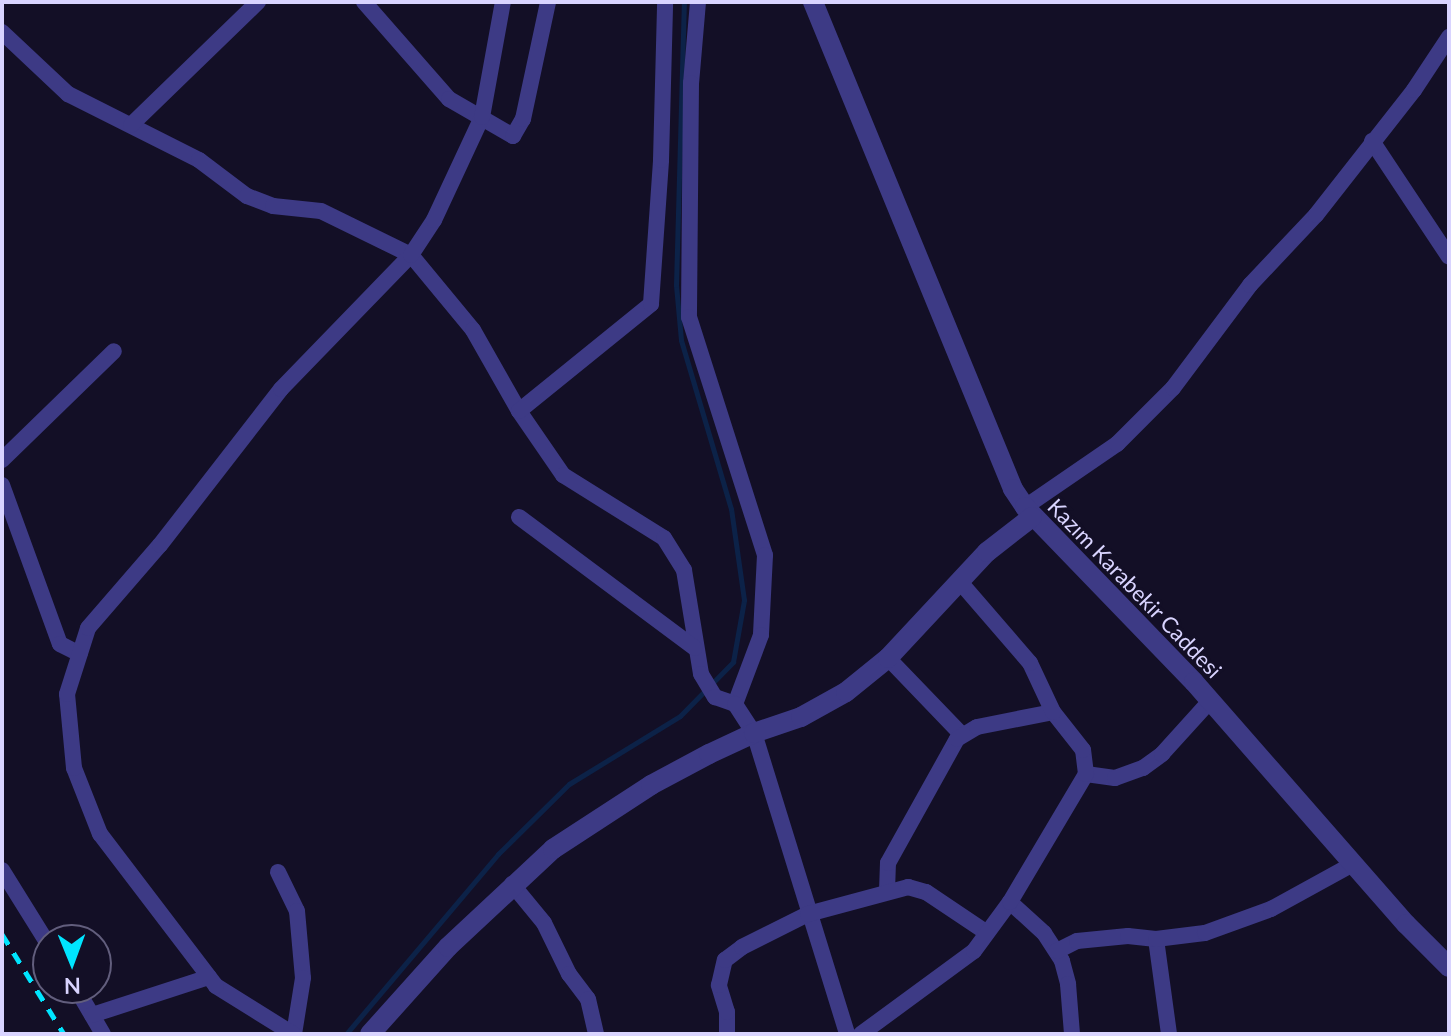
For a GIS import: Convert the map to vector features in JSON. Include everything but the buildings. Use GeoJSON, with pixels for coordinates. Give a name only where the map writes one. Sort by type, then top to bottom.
{"type":"FeatureCollection","features":[{"type":"Feature","properties":{"kind":"street"},"geometry":{"type":"LineString","coordinates":[[131,125],[258,2]]}},
{"type":"Feature","properties":{"kind":"street"},"geometry":{"type":"LineString","coordinates":[[364,2],[449,99],[513,136],[523,119],[548,2]]}},
{"type":"Feature","properties":{"kind":"street"},"geometry":{"type":"LineString","coordinates":[[278,872],[297,911],[303,978],[294,1034],[216,986],[100,834],[74,768],[67,694],[88,628],[160,545],[281,389],[411,255],[434,220],[482,117],[503,2]]}},
{"type":"Feature","properties":{"kind":"street"},"geometry":{"type":"LineString","coordinates":[[519,411],[651,304],[661,160],[665,2]]}},
{"type":"Feature","properties":{"kind":"street"},"geometry":{"type":"LineString","coordinates":[[698,2],[691,83],[689,317],[765,555],[761,635],[735,704]]}},
{"type":"Feature","properties":{"kind":"street","name":"Kazım Karabekir Caddesi"},"geometry":{"type":"LineString","coordinates":[[813,2],[1013,489],[1029,512],[1210,701],[1353,864],[1449,967]]}},
{"type":"Feature","properties":{"kind":"street"},"geometry":{"type":"LineString","coordinates":[[2,32],[29,61],[68,94],[199,160],[256,201],[321,211],[411,255],[473,330],[519,411],[563,475],[664,538],[684,570],[701,674],[715,697],[735,704],[754,733],[847,1034]]}},
{"type":"Feature","properties":{"kind":"street"},"geometry":{"type":"LineString","coordinates":[[370,1034],[448,947],[553,849],[606,813],[686,766],[754,733],[827,705],[888,658],[987,552],[1029,512],[1095,461],[1151,412],[1173,388],[1250,285],[1316,215],[1414,90],[1449,37]]}},
{"type":"Feature","properties":{"kind":"street"},"geometry":{"type":"LineString","coordinates":[[1372,141],[1449,257]]}},
{"type":"Feature","properties":{"kind":"street"},"geometry":{"type":"LineString","coordinates":[[2,460],[114,351]]}},
{"type":"Feature","properties":{"kind":"street"},"geometry":{"type":"LineString","coordinates":[[2,485],[60,644],[80,654]]}},
{"type":"Feature","properties":{"kind":"street"},"geometry":{"type":"LineString","coordinates":[[519,517],[695,648]]}},
{"type":"Feature","properties":{"kind":"street"},"geometry":{"type":"LineString","coordinates":[[861,1034],[940,979],[974,951],[1010,902],[1086,774],[1083,750],[1053,712],[1030,663],[960,582]]}},
{"type":"Feature","properties":{"kind":"street"},"geometry":{"type":"LineString","coordinates":[[888,658],[962,735]]}},
{"type":"Feature","properties":{"kind":"street"},"geometry":{"type":"LineString","coordinates":[[1086,774],[1115,778],[1143,768],[1162,754],[1210,701]]}},
{"type":"Feature","properties":{"kind":"street"},"geometry":{"type":"LineString","coordinates":[[887,891],[888,863],[953,744],[977,727],[1053,712]]}},
{"type":"Feature","properties":{"kind":"street"},"geometry":{"type":"LineString","coordinates":[[1057,951],[1077,941],[1128,936],[1156,939],[1205,933],[1271,909],[1353,864]]}},
{"type":"Feature","properties":{"kind":"street"},"geometry":{"type":"LineString","coordinates":[[2,870],[36,924]]}},
{"type":"Feature","properties":{"kind":"street"},"geometry":{"type":"LineString","coordinates":[[512,884],[544,923],[569,974],[588,999],[596,1034]]}},
{"type":"Feature","properties":{"kind":"street"},"geometry":{"type":"LineString","coordinates":[[727,1034],[727,1012],[719,985],[725,960],[742,947],[808,914],[908,887],[926,892],[987,933]]}},
{"type":"Feature","properties":{"kind":"street"},"geometry":{"type":"LineString","coordinates":[[1010,902],[1044,933],[1057,951],[1068,984],[1072,1034]]}},
{"type":"Feature","properties":{"kind":"street"},"geometry":{"type":"LineString","coordinates":[[1156,939],[1169,1034]]}},
{"type":"Feature","properties":{"kind":"street"},"geometry":{"type":"LineString","coordinates":[[92,1015],[209,977]]}},
{"type":"Feature","properties":{"kind":"street"},"geometry":{"type":"LineString","coordinates":[[85,1004],[103,1034]]}},
{"type":"Feature","properties":{"kind":"waterway"},"geometry":{"type":"LineString","coordinates":[[346,1034],[498,854],[569,784],[680,716],[733,662],[744,600],[731,509],[681,340],[676,285],[684,2]]}},
{"type":"Feature","properties":{"kind":"railway"},"geometry":{"type":"LineString","coordinates":[[2,934],[64,1034]]}}]}
